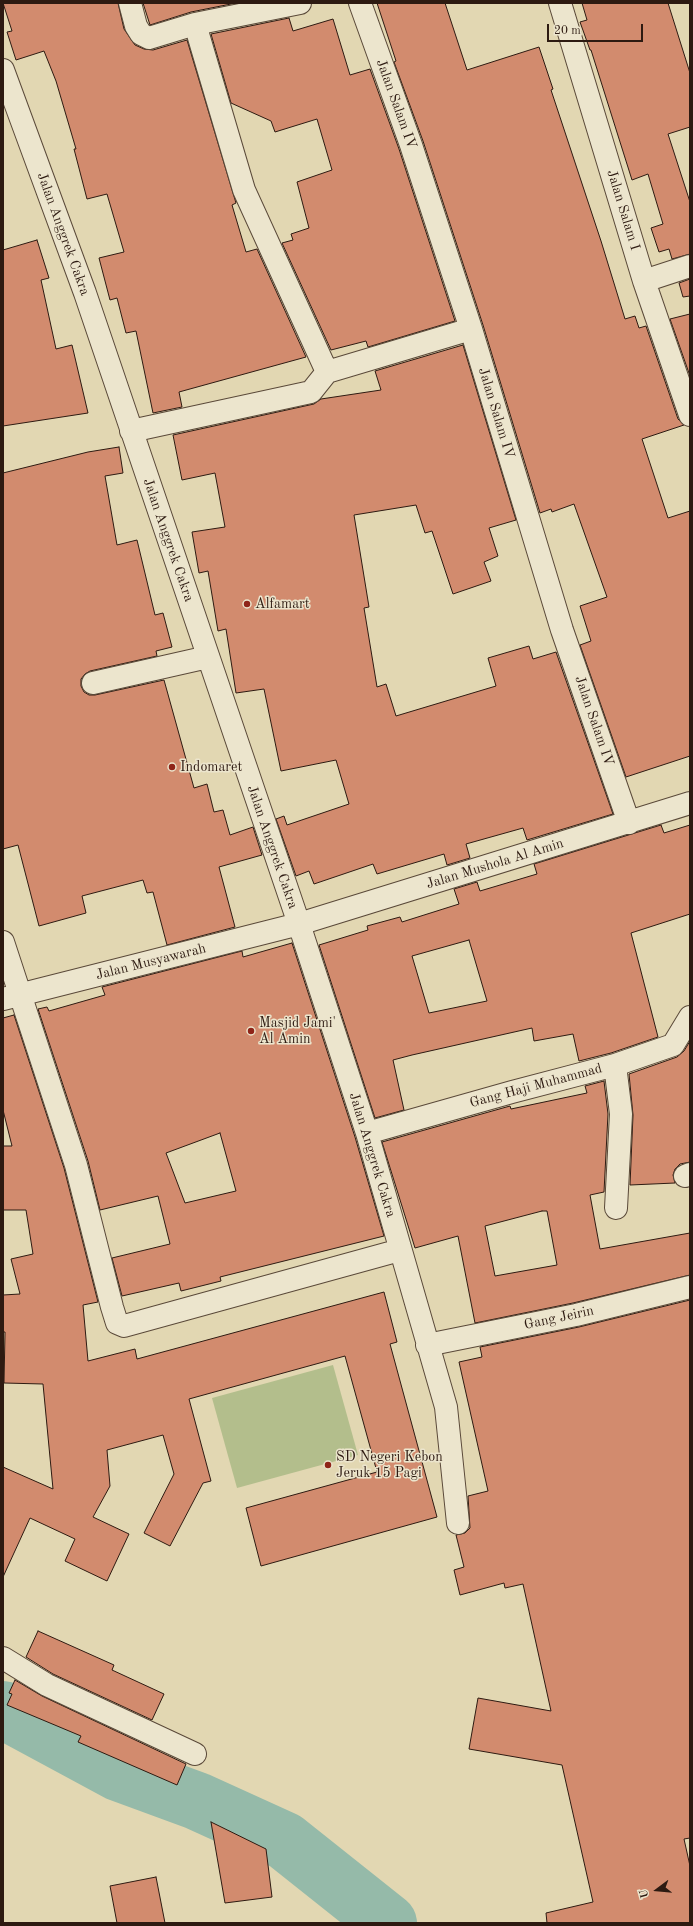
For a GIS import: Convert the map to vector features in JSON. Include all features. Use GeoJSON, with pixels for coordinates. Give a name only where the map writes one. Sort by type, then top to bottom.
{"type":"FeatureCollection","features":[{"type":"Feature","properties":{"kind":"street"},"geometry":{"type":"LineString","coordinates":[[130,3],[136,26],[141,34],[149,38],[195,24],[300,3]]}},
{"type":"Feature","properties":{"kind":"street","name":"Jalan Salam IV"},"geometry":{"type":"LineString","coordinates":[[360,3],[411,145],[471,329],[562,630],[629,823]]}},
{"type":"Feature","properties":{"kind":"street","name":"Jalan Salam I"},"geometry":{"type":"LineString","coordinates":[[560,3],[644,281],[690,415]]}},
{"type":"Feature","properties":{"kind":"street"},"geometry":{"type":"LineString","coordinates":[[195,24],[244,190],[327,372]]}},
{"type":"Feature","properties":{"kind":"street","name":"Jalan Anggrek Cakra"},"geometry":{"type":"LineString","coordinates":[[3,70],[85,293],[299,924],[367,1133],[446,1407],[458,1523]]}},
{"type":"Feature","properties":{"kind":"street"},"geometry":{"type":"LineString","coordinates":[[644,281],[690,266]]}},
{"type":"Feature","properties":{"kind":"street"},"geometry":{"type":"LineString","coordinates":[[131,431],[310,392],[327,372],[471,329]]}},
{"type":"Feature","properties":{"kind":"street"},"geometry":{"type":"LineString","coordinates":[[93,684],[208,657]]}},
{"type":"Feature","properties":{"kind":"street","name":"Jalan Mushola Al Amin"},"geometry":{"type":"LineString","coordinates":[[299,924],[690,803]]}},
{"type":"Feature","properties":{"kind":"street","name":"Jalan Musyawarah"},"geometry":{"type":"LineString","coordinates":[[11,997],[299,924]]}},
{"type":"Feature","properties":{"kind":"street"},"geometry":{"type":"LineString","coordinates":[[3,942],[11,997],[76,1165],[117,1323],[124,1326],[400,1250]]}},
{"type":"Feature","properties":{"kind":"street","name":"Gang Haji Muhammad"},"geometry":{"type":"LineString","coordinates":[[367,1133],[615,1065],[672,1045],[690,1017]]}},
{"type":"Feature","properties":{"kind":"street"},"geometry":{"type":"LineString","coordinates":[[615,1065],[621,1114],[616,1208]]}},
{"type":"Feature","properties":{"kind":"street","name":"Gang Jeirin"},"geometry":{"type":"LineString","coordinates":[[427,1345],[576,1315],[690,1287]]}},
{"type":"Feature","properties":{"kind":"street"},"geometry":{"type":"LineString","coordinates":[[3,1658],[48,1686],[195,1754]]}},
{"type":"Feature","properties":{"kind":"green space"},"geometry":{"type":"Polygon","coordinates":[[[333,1365],[358,1455],[237,1488],[212,1398],[333,1365]]]}},
{"type":"Feature","properties":{"kind":"building"},"geometry":{"type":"Polygon","coordinates":[[[3,3],[118,3],[124,29],[135,45],[144,49],[153,50],[187,40],[236,203],[232,205],[246,252],[257,249],[306,357],[179,392],[182,407],[153,413],[136,331],[126,333],[117,298],[110,300],[99,258],[124,252],[107,194],[87,199],[74,149],[76,149],[56,81],[44,51],[16,60],[7,32],[12,31],[3,3]]]}},
{"type":"Feature","properties":{"kind":"building"},"geometry":{"type":"Polygon","coordinates":[[[143,3],[236,3],[191,12],[150,25],[143,3]]]}},
{"type":"Feature","properties":{"kind":"building"},"geometry":{"type":"Polygon","coordinates":[[[377,3],[445,3],[467,70],[539,47],[553,89],[551,90],[625,319],[635,316],[639,328],[646,326],[678,419],[684,425],[642,439],[668,518],[690,511],[690,756],[626,777],[580,645],[591,641],[580,606],[607,597],[574,504],[552,512],[551,509],[540,513],[483,325],[423,141],[394,62],[396,61],[377,3]]]}},
{"type":"Feature","properties":{"kind":"building"},"geometry":{"type":"Polygon","coordinates":[[[582,3],[668,3],[690,73],[690,127],[668,134],[690,202],[690,254],[672,259],[669,249],[659,252],[651,228],[663,224],[648,174],[632,180],[591,50],[580,22],[587,20],[582,3]]]}},
{"type":"Feature","properties":{"kind":"building"},"geometry":{"type":"Polygon","coordinates":[[[289,18],[293,31],[333,19],[350,75],[370,69],[399,149],[455,321],[368,347],[366,341],[331,350],[282,243],[293,240],[291,234],[309,228],[297,182],[332,170],[317,119],[275,132],[271,121],[231,103],[211,34],[289,18]]]}},
{"type":"Feature","properties":{"kind":"building"},"geometry":{"type":"Polygon","coordinates":[[[37,240],[49,278],[41,280],[56,349],[72,345],[88,413],[3,426],[3,250],[37,240]]]}},
{"type":"Feature","properties":{"kind":"building"},"geometry":{"type":"Polygon","coordinates":[[[690,279],[690,296],[683,297],[679,283],[690,279]]]}},
{"type":"Feature","properties":{"kind":"building"},"geometry":{"type":"Polygon","coordinates":[[[690,314],[690,376],[670,319],[690,314]]]}},
{"type":"Feature","properties":{"kind":"building"},"geometry":{"type":"Polygon","coordinates":[[[463,345],[516,520],[489,528],[498,556],[484,562],[491,581],[453,594],[432,531],[425,533],[416,505],[354,515],[369,607],[364,608],[377,687],[386,684],[396,716],[496,686],[488,658],[529,646],[533,659],[556,652],[613,814],[527,840],[523,828],[466,844],[470,858],[447,865],[444,854],[377,874],[373,864],[314,884],[309,871],[296,876],[276,819],[284,816],[287,825],[349,804],[336,760],[281,771],[264,689],[236,693],[226,629],[218,631],[208,571],[199,573],[192,532],[225,527],[215,473],[182,480],[173,435],[314,404],[321,399],[381,390],[375,371],[463,345]]]}},
{"type":"Feature","properties":{"kind":"building"},"geometry":{"type":"Polygon","coordinates":[[[119,447],[123,473],[105,476],[117,545],[137,540],[155,615],[163,613],[172,647],[156,651],[157,656],[90,671],[81,679],[81,686],[84,692],[89,695],[95,695],[164,680],[194,788],[207,784],[214,812],[223,810],[230,835],[253,827],[262,855],[219,867],[235,927],[167,945],[153,892],[147,893],[143,880],[82,896],[86,913],[39,926],[18,845],[3,849],[3,473],[88,452],[119,447]]]}},
{"type":"Feature","properties":{"kind":"building"},"geometry":{"type":"Polygon","coordinates":[[[661,825],[664,833],[690,825],[690,914],[631,933],[658,1037],[611,1053],[579,1061],[573,1034],[534,1041],[532,1028],[393,1060],[404,1110],[375,1118],[319,945],[368,930],[367,926],[400,917],[402,922],[459,904],[454,889],[477,882],[480,891],[537,874],[534,864],[661,825]],[[469,940],[412,956],[429,1013],[487,1001],[469,940]]]}},
{"type":"Feature","properties":{"kind":"building"},"geometry":{"type":"Polygon","coordinates":[[[292,943],[355,1137],[384,1236],[220,1277],[221,1281],[181,1291],[179,1283],[122,1296],[112,1258],[170,1244],[158,1196],[100,1210],[88,1161],[38,1009],[47,1007],[49,1011],[105,995],[102,987],[242,951],[243,957],[292,943]],[[220,1133],[166,1153],[185,1203],[236,1191],[220,1133]]]}},
{"type":"Feature","properties":{"kind":"building"},"geometry":{"type":"Polygon","coordinates":[[[14,1015],[64,1168],[98,1302],[83,1305],[88,1361],[135,1349],[137,1359],[384,1292],[397,1342],[390,1344],[437,1517],[261,1566],[246,1508],[377,1472],[345,1356],[189,1399],[211,1481],[203,1483],[170,1546],[144,1533],[174,1474],[163,1435],[107,1450],[110,1486],[93,1517],[129,1534],[107,1581],[65,1561],[75,1539],[30,1518],[3,1577],[3,1467],[53,1489],[43,1384],[4,1383],[5,1332],[3,1332],[3,1295],[20,1294],[11,1259],[33,1254],[26,1210],[3,1210],[3,1146],[12,1146],[3,1110],[3,1018],[14,1015]]]}},
{"type":"Feature","properties":{"kind":"building"},"geometry":{"type":"Polygon","coordinates":[[[690,1041],[690,1162],[680,1164],[675,1169],[673,1175],[675,1183],[630,1185],[633,1115],[629,1074],[677,1057],[684,1051],[690,1041]]]}},
{"type":"Feature","properties":{"kind":"building"},"geometry":{"type":"Polygon","coordinates":[[[604,1081],[608,1114],[604,1192],[590,1195],[600,1249],[690,1233],[690,1275],[573,1303],[475,1323],[458,1236],[415,1248],[382,1142],[510,1106],[511,1109],[587,1093],[585,1086],[604,1081]],[[547,1211],[485,1226],[495,1276],[557,1265],[547,1211]]]}},
{"type":"Feature","properties":{"kind":"building"},"geometry":{"type":"Polygon","coordinates":[[[690,1300],[690,1838],[684,1839],[690,1866],[690,1923],[547,1923],[546,1913],[593,1902],[562,1765],[469,1749],[478,1698],[551,1711],[523,1584],[505,1588],[504,1583],[460,1595],[454,1570],[464,1567],[456,1535],[465,1533],[470,1528],[468,1496],[488,1491],[459,1362],[482,1357],[480,1347],[579,1327],[690,1300]]]}},
{"type":"Feature","properties":{"kind":"building"},"geometry":{"type":"Polygon","coordinates":[[[38,1631],[114,1665],[112,1670],[164,1694],[152,1720],[53,1674],[26,1657],[38,1631]]]}},
{"type":"Feature","properties":{"kind":"building"},"geometry":{"type":"Polygon","coordinates":[[[15,1680],[42,1696],[186,1764],[177,1785],[78,1742],[81,1736],[7,1705],[12,1694],[9,1693],[15,1680]]]}},
{"type":"Feature","properties":{"kind":"building"},"geometry":{"type":"Polygon","coordinates":[[[211,1822],[266,1849],[272,1897],[225,1903],[211,1822]]]}},
{"type":"Feature","properties":{"kind":"building"},"geometry":{"type":"Polygon","coordinates":[[[156,1877],[165,1923],[117,1923],[110,1886],[156,1877]]]}},
{"type":"Feature","properties":{"kind":"waterway"},"geometry":{"type":"LineString","coordinates":[[3,1710],[118,1772],[197,1801],[285,1841],[388,1923]]}},
{"type":"Feature","properties":{"kind":"place","name":"Alfamart"},"geometry":{"type":"Point","coordinates":[247,604]}},
{"type":"Feature","properties":{"kind":"place","name":"Indomaret"},"geometry":{"type":"Point","coordinates":[172,767]}},
{"type":"Feature","properties":{"kind":"place","name":"Masjid Jami' Al Amin"},"geometry":{"type":"Point","coordinates":[251,1031]}},
{"type":"Feature","properties":{"kind":"place","name":"SD Negeri Kebon Jeruk 15 Pagi"},"geometry":{"type":"Point","coordinates":[328,1465]}}]}
